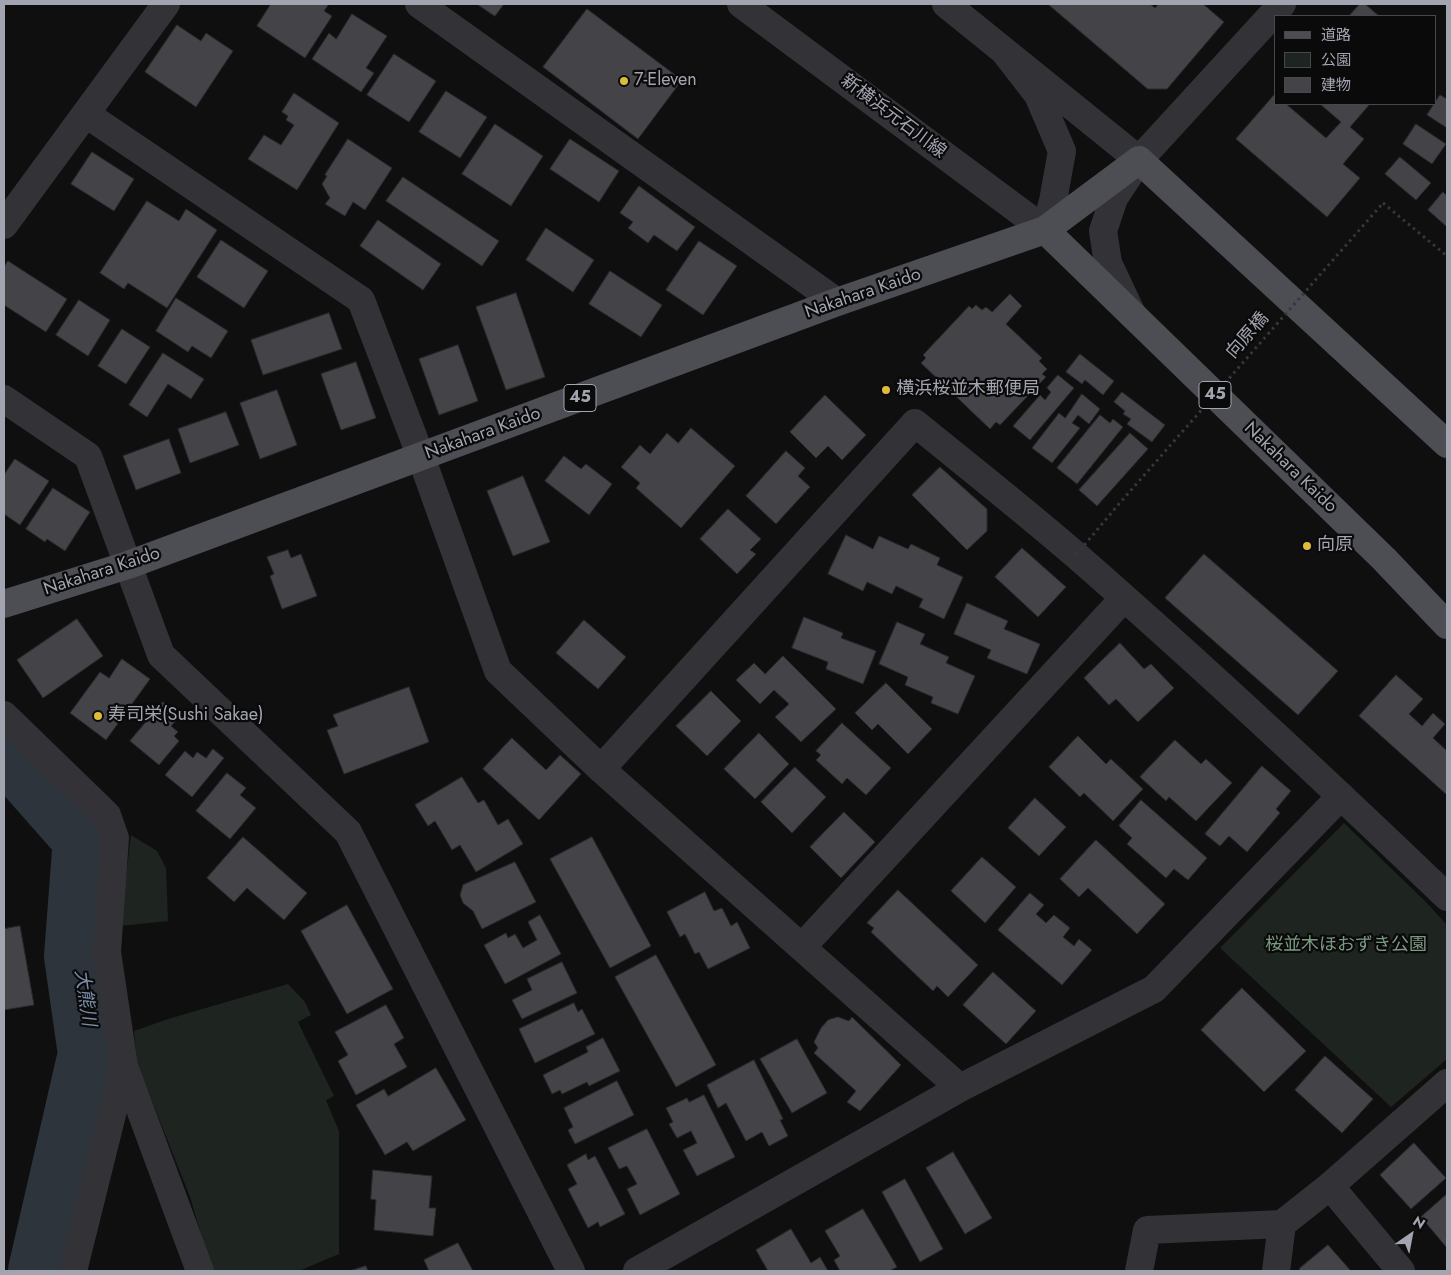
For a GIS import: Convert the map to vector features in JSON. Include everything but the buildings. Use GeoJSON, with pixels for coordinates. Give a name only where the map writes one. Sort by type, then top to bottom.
{"type":"FeatureCollection","features":[{"type":"Feature","properties":{"kind":"main road","name":"Nakahara Kaido"},"geometry":{"type":"LineString","coordinates":[[4,604],[128,565],[837,302],[1045,230],[1139,160]]}},
{"type":"Feature","properties":{"kind":"main road"},"geometry":{"type":"LineString","coordinates":[[1139,160],[1447,444]]}},
{"type":"Feature","properties":{"kind":"main road","name":"Nakahara Kaido"},"geometry":{"type":"LineString","coordinates":[[1045,230],[1384,559],[1447,625]]}},
{"type":"Feature","properties":{"kind":"street"},"geometry":{"type":"LineString","coordinates":[[4,225],[166,4]]}},
{"type":"Feature","properties":{"kind":"street"},"geometry":{"type":"LineString","coordinates":[[419,4],[837,302]]}},
{"type":"Feature","properties":{"kind":"street","name":"新横浜元石川線"},"geometry":{"type":"LineString","coordinates":[[740,4],[1045,230]]}},
{"type":"Feature","properties":{"kind":"street"},"geometry":{"type":"LineString","coordinates":[[946,4],[1139,160]]}},
{"type":"Feature","properties":{"kind":"street"},"geometry":{"type":"LineString","coordinates":[[1132,314],[1108,262],[1104,231],[1114,198],[1139,160],[1274,7]]}},
{"type":"Feature","properties":{"kind":"street"},"geometry":{"type":"LineString","coordinates":[[1003,50],[1038,95],[1062,151],[1053,201],[1045,230]]}},
{"type":"Feature","properties":{"kind":"street"},"geometry":{"type":"LineString","coordinates":[[86,114],[361,300],[422,457],[498,671],[601,769],[960,1088]]}},
{"type":"Feature","properties":{"kind":"street"},"geometry":{"type":"LineString","coordinates":[[4,399],[88,456],[161,655],[348,832],[571,1271]]}},
{"type":"Feature","properties":{"kind":"street"},"geometry":{"type":"LineString","coordinates":[[601,769],[915,423],[1124,598],[1341,796],[1447,897]]}},
{"type":"Feature","properties":{"kind":"street"},"geometry":{"type":"LineString","coordinates":[[802,947],[1124,598]]}},
{"type":"Feature","properties":{"kind":"street"},"geometry":{"type":"LineString","coordinates":[[4,715],[107,815],[115,838],[107,952],[124,1066],[200,1271]]}},
{"type":"Feature","properties":{"kind":"street"},"geometry":{"type":"LineString","coordinates":[[637,1271],[960,1088],[1154,988],[1341,796]]}},
{"type":"Feature","properties":{"kind":"street"},"geometry":{"type":"LineString","coordinates":[[73,1271],[124,1066]]}},
{"type":"Feature","properties":{"kind":"street"},"geometry":{"type":"LineString","coordinates":[[1139,1271],[1147,1230],[1282,1224],[1330,1186],[1447,1083]]}},
{"type":"Feature","properties":{"kind":"street"},"geometry":{"type":"LineString","coordinates":[[1330,1186],[1401,1271]]}},
{"type":"Feature","properties":{"kind":"street"},"geometry":{"type":"LineString","coordinates":[[1276,1271],[1282,1224]]}},
{"type":"Feature","properties":{"kind":"path","name":"向原橋"},"geometry":{"type":"LineString","coordinates":[[1076,556],[1124,498],[1383,203],[1447,256]]}},
{"type":"Feature","properties":{"kind":"green space","name":"桜並木ほおずき公園"},"geometry":{"type":"Polygon","coordinates":[[[1344,823],[1425,901],[1447,925],[1447,1059],[1391,1107],[1220,948],[1344,823]]]}},
{"type":"Feature","properties":{"kind":"green space"},"geometry":{"type":"Polygon","coordinates":[[[131,835],[157,851],[166,868],[168,921],[120,926],[131,835]]]}},
{"type":"Feature","properties":{"kind":"green space"},"geometry":{"type":"Polygon","coordinates":[[[288,984],[305,1002],[311,1015],[298,1022],[334,1096],[326,1100],[339,1131],[339,1254],[299,1271],[212,1271],[190,1197],[137,1063],[134,1031],[168,1019],[288,984]]]}},
{"type":"Feature","properties":{"kind":"waterway","name":"大熊川"},"geometry":{"type":"LineString","coordinates":[[4,755],[27,770],[87,838],[78,956],[92,1054],[42,1271]]}},
{"type":"Feature","properties":{"kind":"place","name":"7-Eleven"},"geometry":{"type":"Point","coordinates":[624,81]}},
{"type":"Feature","properties":{"kind":"place","name":"横浜桜並木郵便局"},"geometry":{"type":"Point","coordinates":[886,390]}},
{"type":"Feature","properties":{"kind":"place","name":"向原"},"geometry":{"type":"Point","coordinates":[1307,546]}},
{"type":"Feature","properties":{"kind":"place","name":"寿司栄(Sushi Sakae)"},"geometry":{"type":"Point","coordinates":[98,716]}}]}
